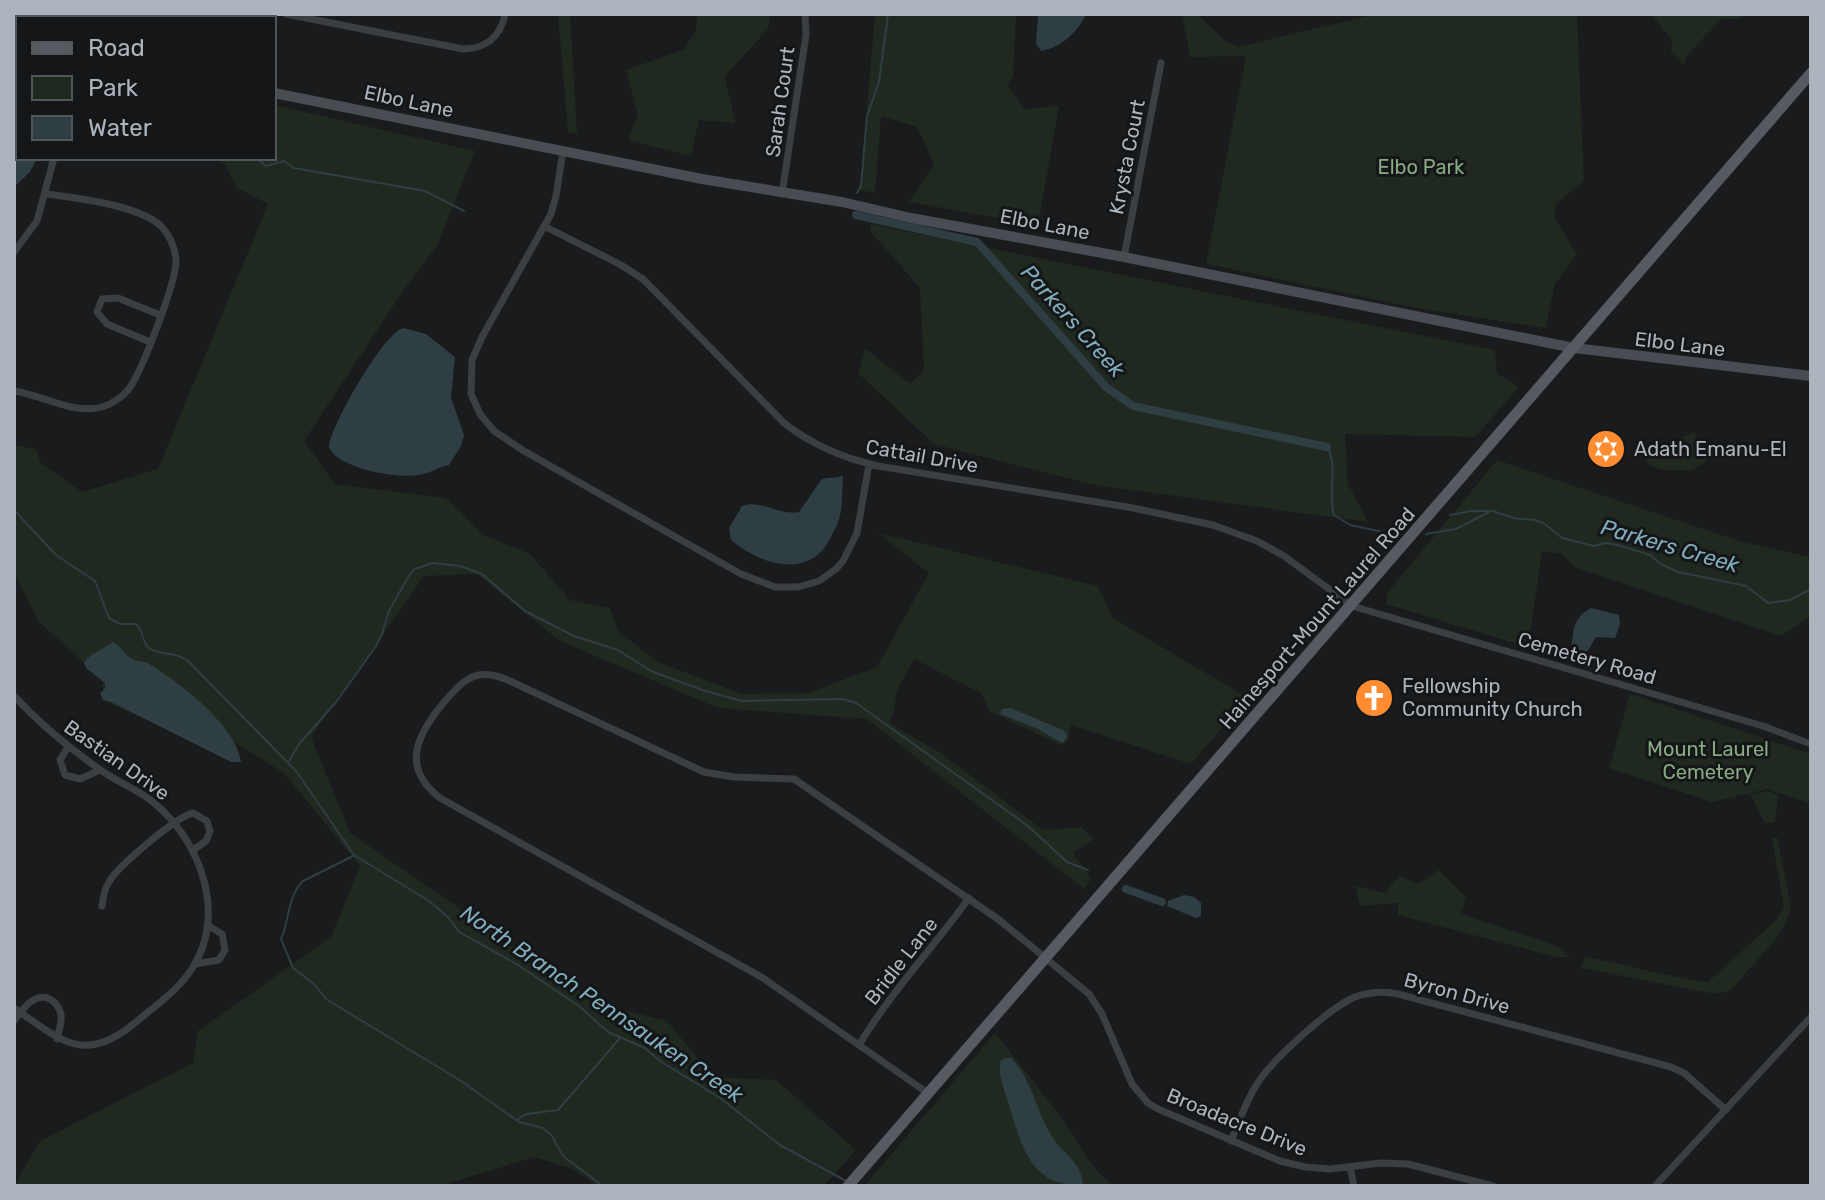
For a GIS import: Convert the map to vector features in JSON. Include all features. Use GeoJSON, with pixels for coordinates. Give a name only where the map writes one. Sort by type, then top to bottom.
{"type":"FeatureCollection","features":[{"type":"Feature","properties":{"kind":"main road","name":"Hainesport-Mount Laurel Road"},"geometry":{"type":"LineString","coordinates":[[851,1182],[1811,73]]}},
{"type":"Feature","properties":{"kind":"street"},"geometry":{"type":"LineString","coordinates":[[286,14],[463,49],[480,47],[494,37],[505,14]]}},
{"type":"Feature","properties":{"kind":"street","name":"Sarah Court"},"geometry":{"type":"LineString","coordinates":[[782,194],[806,35],[805,14]]}},
{"type":"Feature","properties":{"kind":"street","name":"Krysta Court"},"geometry":{"type":"LineString","coordinates":[[1124,257],[1161,63]]}},
{"type":"Feature","properties":{"kind":"street","name":"Elbo Lane"},"geometry":{"type":"LineString","coordinates":[[276,93],[782,194],[842,202],[911,218],[1124,257],[1574,348],[1811,376]]}},
{"type":"Feature","properties":{"kind":"street"},"geometry":{"type":"LineString","coordinates":[[563,151],[556,196],[544,226],[472,360],[470,383],[474,404],[486,423],[503,438],[741,574],[775,587],[798,587],[819,581],[843,561],[859,523],[869,464]]}},
{"type":"Feature","properties":{"kind":"street"},"geometry":{"type":"LineString","coordinates":[[14,252],[32,231],[46,194],[54,160]]}},
{"type":"Feature","properties":{"kind":"street"},"geometry":{"type":"LineString","coordinates":[[14,391],[80,409],[106,406],[127,391],[137,375],[174,282],[176,262],[172,243],[161,227],[136,213],[46,194]]}},
{"type":"Feature","properties":{"kind":"street","name":"Cattail Drive"},"geometry":{"type":"LineString","coordinates":[[544,226],[591,248],[643,279],[773,413],[795,432],[821,447],[869,464],[1133,508],[1229,530],[1284,556],[1352,606]]}},
{"type":"Feature","properties":{"kind":"street"},"geometry":{"type":"LineString","coordinates":[[150,342],[107,324],[97,312],[98,305],[102,299],[118,298],[160,315]]}},
{"type":"Feature","properties":{"kind":"street","name":"Cemetery Road"},"geometry":{"type":"LineString","coordinates":[[1352,606],[1763,726],[1811,744]]}},
{"type":"Feature","properties":{"kind":"street","name":"Broadacre Drive"},"geometry":{"type":"LineString","coordinates":[[929,1094],[763,978],[440,798],[423,783],[416,764],[417,743],[434,714],[456,688],[472,677],[499,677],[704,772],[794,779],[969,898],[1089,994],[1108,1026],[1126,1074],[1148,1103],[1231,1141],[1305,1167],[1408,1164],[1493,1186]]}},
{"type":"Feature","properties":{"kind":"street","name":"Bastian Drive"},"geometry":{"type":"LineString","coordinates":[[14,696],[68,747],[145,796],[174,822],[193,850],[205,888],[207,925],[195,964],[184,980],[103,1044],[83,1047],[57,1039],[17,1010]]}},
{"type":"Feature","properties":{"kind":"street"},"geometry":{"type":"LineString","coordinates":[[68,747],[60,760],[65,775],[80,779],[100,770]]}},
{"type":"Feature","properties":{"kind":"street"},"geometry":{"type":"LineString","coordinates":[[102,906],[106,887],[114,875],[174,822],[193,813],[207,821],[210,831],[209,836],[193,850]]}},
{"type":"Feature","properties":{"kind":"street","name":"Bridle Lane"},"geometry":{"type":"LineString","coordinates":[[859,1045],[888,1000],[932,949],[969,898]]}},
{"type":"Feature","properties":{"kind":"street"},"geometry":{"type":"LineString","coordinates":[[195,964],[219,960],[225,950],[222,934],[207,925]]}},
{"type":"Feature","properties":{"kind":"street","name":"Byron Drive"},"geometry":{"type":"LineString","coordinates":[[1231,1141],[1253,1091],[1271,1066],[1335,1008],[1355,997],[1377,992],[1398,994],[1671,1067],[1684,1073],[1726,1110]]}},
{"type":"Feature","properties":{"kind":"street"},"geometry":{"type":"LineString","coordinates":[[14,1021],[17,1010],[39,996],[47,997],[58,1005],[62,1018],[57,1039]]}},
{"type":"Feature","properties":{"kind":"street"},"geometry":{"type":"LineString","coordinates":[[1655,1186],[1811,1017]]}},
{"type":"Feature","properties":{"kind":"street"},"geometry":{"type":"LineString","coordinates":[[1350,1167],[1354,1186]]}},
{"type":"Feature","properties":{"kind":"green space"},"geometry":{"type":"Polygon","coordinates":[[[558,14],[570,14],[577,134],[568,132],[558,14]]]}},
{"type":"Feature","properties":{"kind":"green space"},"geometry":{"type":"Polygon","coordinates":[[[697,14],[771,14],[768,29],[725,76],[735,123],[699,120],[691,156],[628,140],[638,115],[626,70],[683,50],[696,31],[697,14]]]}},
{"type":"Feature","properties":{"kind":"green space"},"geometry":{"type":"Polygon","coordinates":[[[875,14],[1016,14],[1013,77],[1007,85],[1025,109],[1059,106],[1038,225],[909,202],[934,164],[917,127],[881,116],[875,193],[860,190],[875,14]]]}},
{"type":"Feature","properties":{"kind":"green space","name":"Elbo Park"},"geometry":{"type":"Polygon","coordinates":[[[1182,14],[1197,14],[1225,41],[1239,47],[1376,14],[1577,14],[1584,181],[1556,204],[1555,219],[1577,254],[1555,284],[1545,328],[1416,308],[1206,264],[1246,56],[1190,57],[1182,14]]]}},
{"type":"Feature","properties":{"kind":"green space"},"geometry":{"type":"Polygon","coordinates":[[[1651,14],[1752,14],[1722,19],[1686,56],[1684,65],[1671,52],[1672,40],[1651,14]]]}},
{"type":"Feature","properties":{"kind":"green space"},"geometry":{"type":"Polygon","coordinates":[[[276,105],[475,151],[438,244],[401,294],[304,441],[335,484],[446,498],[483,535],[530,554],[570,600],[610,608],[619,632],[658,662],[742,694],[808,693],[877,667],[929,573],[878,533],[1098,586],[1113,618],[1248,698],[1191,764],[1071,725],[1067,743],[1061,745],[990,712],[981,693],[914,659],[896,693],[895,708],[889,723],[942,754],[1043,830],[1081,827],[1094,839],[1073,853],[1091,879],[1084,889],[867,719],[718,708],[560,641],[477,574],[424,576],[311,737],[350,833],[597,1003],[667,1021],[713,1077],[776,1080],[856,1150],[824,1186],[598,1186],[573,1169],[534,1157],[440,1186],[14,1186],[40,1141],[193,1063],[198,1031],[331,937],[360,866],[284,773],[234,742],[241,762],[103,700],[103,680],[39,622],[14,573],[14,445],[36,449],[40,462],[82,492],[158,469],[268,204],[237,188],[225,164],[218,160],[276,160],[276,105]]]}},
{"type":"Feature","properties":{"kind":"green space"},"geometry":{"type":"Polygon","coordinates":[[[870,224],[1495,350],[1497,373],[1519,387],[1475,437],[1345,434],[1348,484],[1368,522],[1094,485],[934,444],[858,373],[865,348],[910,384],[924,370],[920,288],[871,232],[870,224]]]}},
{"type":"Feature","properties":{"kind":"green space"},"geometry":{"type":"Polygon","coordinates":[[[1694,432],[1706,461],[1692,471],[1658,468],[1643,456],[1694,432]]]}},
{"type":"Feature","properties":{"kind":"green space"},"geometry":{"type":"Polygon","coordinates":[[[1497,460],[1742,542],[1811,557],[1811,616],[1781,636],[1574,567],[1561,553],[1542,552],[1528,647],[1386,604],[1388,592],[1497,460]]]}},
{"type":"Feature","properties":{"kind":"green space","name":"Mount Laurel Cemetery"},"geometry":{"type":"Polygon","coordinates":[[[1630,694],[1811,754],[1811,804],[1767,789],[1712,802],[1609,768],[1630,694]]]}},
{"type":"Feature","properties":{"kind":"green space"},"geometry":{"type":"Polygon","coordinates":[[[1767,791],[1778,795],[1775,822],[1765,823],[1750,794],[1767,791]]]}},
{"type":"Feature","properties":{"kind":"green space"},"geometry":{"type":"Polygon","coordinates":[[[1777,837],[1791,907],[1786,923],[1774,941],[1731,990],[1715,994],[1581,968],[1585,957],[1708,982],[1776,920],[1784,908],[1772,838],[1777,837]]]}},
{"type":"Feature","properties":{"kind":"green space"},"geometry":{"type":"Polygon","coordinates":[[[1439,870],[1466,897],[1461,914],[1555,945],[1570,957],[1556,957],[1398,915],[1398,903],[1360,906],[1355,886],[1385,893],[1399,876],[1418,884],[1439,870]]]}},
{"type":"Feature","properties":{"kind":"green space"},"geometry":{"type":"Polygon","coordinates":[[[995,1033],[1065,1123],[1093,1165],[1115,1186],[864,1186],[995,1033]]]}},
{"type":"Feature","properties":{"kind":"water"},"geometry":{"type":"Polygon","coordinates":[[[1038,14],[1086,14],[1068,38],[1041,51],[1036,44],[1038,14]]]}},
{"type":"Feature","properties":{"kind":"water"},"geometry":{"type":"Polygon","coordinates":[[[16,160],[36,160],[30,172],[14,187],[16,160]]]}},
{"type":"Feature","properties":{"kind":"water"},"geometry":{"type":"Polygon","coordinates":[[[403,328],[426,334],[455,357],[451,398],[464,435],[449,465],[408,476],[355,466],[343,461],[329,447],[338,420],[359,382],[384,346],[403,328]]]}},
{"type":"Feature","properties":{"kind":"water"},"geometry":{"type":"Polygon","coordinates":[[[843,476],[839,520],[821,552],[811,559],[799,563],[775,563],[752,554],[731,540],[729,528],[742,506],[749,504],[799,512],[821,480],[843,476]]]}},
{"type":"Feature","properties":{"kind":"water"},"geometry":{"type":"Polygon","coordinates":[[[1591,608],[1619,615],[1620,624],[1615,638],[1596,637],[1587,652],[1579,654],[1571,649],[1575,626],[1580,616],[1591,608]]]}},
{"type":"Feature","properties":{"kind":"water"},"geometry":{"type":"Polygon","coordinates":[[[113,642],[132,659],[147,663],[161,672],[204,706],[229,734],[241,762],[231,762],[103,700],[100,693],[105,689],[105,683],[86,668],[84,662],[113,642]]]}},
{"type":"Feature","properties":{"kind":"water"},"geometry":{"type":"Polygon","coordinates":[[[1011,708],[1065,731],[1068,737],[1062,743],[1038,729],[1000,714],[1002,709],[1011,708]]]}},
{"type":"Feature","properties":{"kind":"water"},"geometry":{"type":"Polygon","coordinates":[[[1184,895],[1194,897],[1201,903],[1201,916],[1196,918],[1167,906],[1168,901],[1184,895]]]}},
{"type":"Feature","properties":{"kind":"water"},"geometry":{"type":"Polygon","coordinates":[[[1011,1058],[1018,1066],[1047,1129],[1080,1171],[1083,1186],[1050,1179],[1030,1160],[1002,1081],[1001,1060],[1011,1058]]]}},
{"type":"Feature","properties":{"kind":"waterway","name":"Parkers Creek"},"geometry":{"type":"LineString","coordinates":[[857,193],[861,186],[867,116],[879,82],[888,14]]}},
{"type":"Feature","properties":{"kind":"waterway"},"geometry":{"type":"LineString","coordinates":[[258,160],[266,166],[284,161],[294,168],[425,191],[464,211]]}},
{"type":"Feature","properties":{"kind":"waterway","name":"Parkers Creek"},"geometry":{"type":"LineString","coordinates":[[856,215],[977,242],[1106,387],[1133,406],[1327,447]]}},
{"type":"Feature","properties":{"kind":"waterway","name":"Parkers Creek"},"geometry":{"type":"LineString","coordinates":[[1327,447],[1332,463],[1334,515],[1350,525],[1398,535]]}},
{"type":"Feature","properties":{"kind":"waterway","name":"North Branch Pennsauken Creek"},"geometry":{"type":"LineString","coordinates":[[14,510],[56,555],[95,581],[109,618],[120,624],[136,624],[149,648],[188,661],[296,771],[354,855],[429,901],[448,917],[459,932],[515,963],[579,1006],[608,1032],[645,1048],[660,1061],[720,1098],[780,1145],[846,1181]]}},
{"type":"Feature","properties":{"kind":"waterway","name":"Parkers Creek"},"geometry":{"type":"LineString","coordinates":[[1450,515],[1493,511],[1513,518],[1535,520],[1562,538],[1594,546],[1605,543],[1618,545],[1650,555],[1678,572],[1746,586],[1768,603],[1790,600],[1811,589]]}},
{"type":"Feature","properties":{"kind":"waterway","name":"Parkers Creek"},"geometry":{"type":"LineString","coordinates":[[1426,534],[1456,529],[1489,512]]}},
{"type":"Feature","properties":{"kind":"waterway"},"geometry":{"type":"LineString","coordinates":[[288,763],[299,744],[337,701],[376,646],[389,611],[413,570],[432,563],[460,566],[482,574],[525,611],[574,636],[618,650],[651,671],[702,690],[742,701],[843,699],[856,703],[1028,826],[1067,862],[1088,870]]}},
{"type":"Feature","properties":{"kind":"waterway"},"geometry":{"type":"LineString","coordinates":[[353,856],[303,881],[294,894],[281,939],[293,968],[314,984],[326,999],[461,1081],[519,1122],[543,1128],[552,1136],[563,1156],[603,1186]]}},
{"type":"Feature","properties":{"kind":"waterway"},"geometry":{"type":"LineString","coordinates":[[1126,889],[1162,902]]}},
{"type":"Feature","properties":{"kind":"waterway"},"geometry":{"type":"LineString","coordinates":[[517,1120],[526,1114],[558,1110],[620,1038]]}},
{"type":"Feature","properties":{"kind":"place","name":"Adath Emanu-El"},"geometry":{"type":"Point","coordinates":[1606,449]}},
{"type":"Feature","properties":{"kind":"place","name":"Fellowship Community Church"},"geometry":{"type":"Point","coordinates":[1374,698]}}]}
